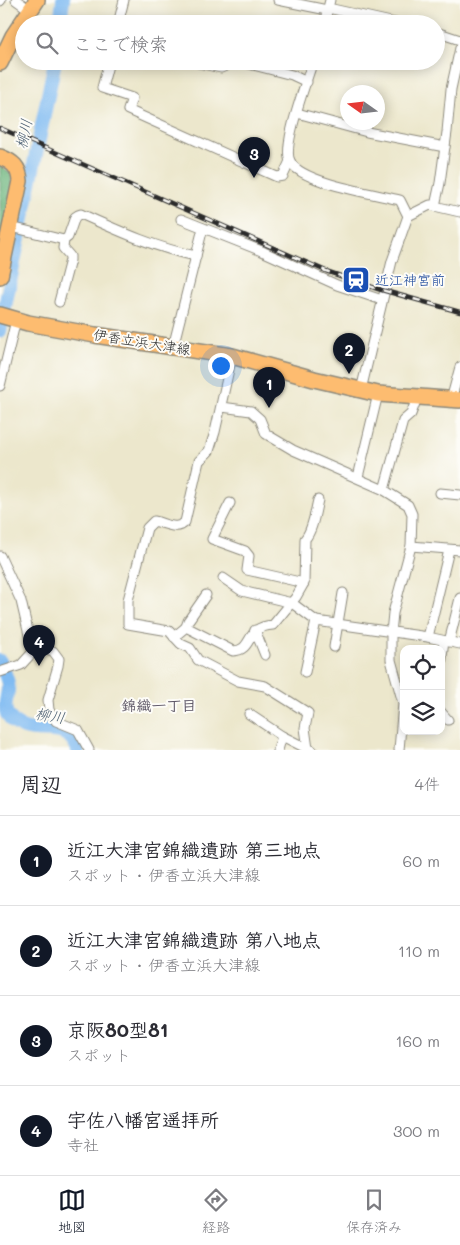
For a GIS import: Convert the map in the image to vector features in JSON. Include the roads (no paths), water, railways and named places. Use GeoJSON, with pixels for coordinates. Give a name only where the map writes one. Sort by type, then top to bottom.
{"type":"FeatureCollection","features":[{"type":"Feature","properties":{"kind":"main road"},"geometry":{"type":"LineString","coordinates":[[0,63],[15,33]]}},
{"type":"Feature","properties":{"kind":"main road"},"geometry":{"type":"LineString","coordinates":[[0,157],[14,164],[20,174],[13,228],[0,276]]}},
{"type":"Feature","properties":{"kind":"main road","name":"伊香立浜大津線"},"geometry":{"type":"LineString","coordinates":[[6,317],[95,335],[232,356],[378,394],[455,400]]}},
{"type":"Feature","properties":{"kind":"street"},"geometry":{"type":"LineString","coordinates":[[16,0],[34,5]]}},
{"type":"Feature","properties":{"kind":"street"},"geometry":{"type":"LineString","coordinates":[[120,15],[124,0]]}},
{"type":"Feature","properties":{"kind":"street"},"geometry":{"type":"LineString","coordinates":[[278,0],[328,6],[364,15]]}},
{"type":"Feature","properties":{"kind":"street"},"geometry":{"type":"LineString","coordinates":[[445,35],[460,40]]}},
{"type":"Feature","properties":{"kind":"street"},"geometry":{"type":"LineString","coordinates":[[435,206],[450,113],[451,90],[460,48]]}},
{"type":"Feature","properties":{"kind":"street"},"geometry":{"type":"LineString","coordinates":[[107,70],[102,88],[132,98],[128,110],[277,177],[283,176],[290,161],[288,147],[310,70]]}},
{"type":"Feature","properties":{"kind":"street"},"geometry":{"type":"LineString","coordinates":[[273,70],[292,75],[307,82]]}},
{"type":"Feature","properties":{"kind":"street"},"geometry":{"type":"LineString","coordinates":[[297,113],[367,132],[445,147]]}},
{"type":"Feature","properties":{"kind":"street"},"geometry":{"type":"LineString","coordinates":[[290,161],[300,172],[315,179],[400,200],[408,216]]}},
{"type":"Feature","properties":{"kind":"street"},"geometry":{"type":"LineString","coordinates":[[361,390],[382,300],[395,252],[408,216],[430,204],[460,212]]}},
{"type":"Feature","properties":{"kind":"street"},"geometry":{"type":"LineString","coordinates":[[59,302],[70,260],[70,256],[63,248],[64,240],[68,237],[78,214],[125,234],[170,250],[196,256]]}},
{"type":"Feature","properties":{"kind":"street"},"geometry":{"type":"LineString","coordinates":[[181,219],[264,252],[337,285],[382,300]]}},
{"type":"Feature","properties":{"kind":"street"},"geometry":{"type":"LineString","coordinates":[[13,228],[64,240]]}},
{"type":"Feature","properties":{"kind":"street"},"geometry":{"type":"LineString","coordinates":[[173,347],[203,228]]}},
{"type":"Feature","properties":{"kind":"street"},"geometry":{"type":"LineString","coordinates":[[0,386],[6,317]]}},
{"type":"Feature","properties":{"kind":"street"},"geometry":{"type":"LineString","coordinates":[[232,356],[222,407],[209,451],[199,461],[185,522],[182,526],[177,527],[154,521],[147,528],[128,600],[128,624],[169,631],[181,644],[190,648],[198,660],[238,681],[266,686],[308,713],[305,728],[310,749]]}},
{"type":"Feature","properties":{"kind":"street"},"geometry":{"type":"LineString","coordinates":[[455,400],[460,367]]}},
{"type":"Feature","properties":{"kind":"street"},"geometry":{"type":"LineString","coordinates":[[358,477],[378,394]]}},
{"type":"Feature","properties":{"kind":"street"},"geometry":{"type":"LineString","coordinates":[[384,490],[404,421],[411,414],[418,398]]}},
{"type":"Feature","properties":{"kind":"street"},"geometry":{"type":"LineString","coordinates":[[222,407],[251,411],[260,419],[266,434],[294,450],[358,477],[408,505],[412,514],[410,546],[393,613],[391,633],[391,660],[400,682]]}},
{"type":"Feature","properties":{"kind":"street"},"geometry":{"type":"LineString","coordinates":[[440,493],[460,495]]}},
{"type":"Feature","properties":{"kind":"street"},"geometry":{"type":"LineString","coordinates":[[186,627],[233,651],[238,651],[244,647],[255,630],[262,626],[273,625],[292,603],[304,583],[305,539],[313,522],[318,500]]}},
{"type":"Feature","properties":{"kind":"street"},"geometry":{"type":"LineString","coordinates":[[230,502],[212,539],[245,551],[249,556],[247,570],[304,583]]}},
{"type":"Feature","properties":{"kind":"street"},"geometry":{"type":"LineString","coordinates":[[410,546],[460,550]]}},
{"type":"Feature","properties":{"kind":"street"},"geometry":{"type":"LineString","coordinates":[[428,637],[449,550]]}},
{"type":"Feature","properties":{"kind":"street"},"geometry":{"type":"LineString","coordinates":[[0,556],[22,601],[33,652]]}},
{"type":"Feature","properties":{"kind":"street"},"geometry":{"type":"LineString","coordinates":[[223,578],[242,591],[292,603],[316,621],[338,626],[428,637],[460,644]]}},
{"type":"Feature","properties":{"kind":"street"},"geometry":{"type":"LineString","coordinates":[[334,647],[343,593]]}},
{"type":"Feature","properties":{"kind":"street"},"geometry":{"type":"LineString","coordinates":[[174,637],[186,627],[206,595]]}},
{"type":"Feature","properties":{"kind":"street"},"geometry":{"type":"LineString","coordinates":[[445,646],[460,598]]}},
{"type":"Feature","properties":{"kind":"street"},"geometry":{"type":"LineString","coordinates":[[305,672],[316,621]]}},
{"type":"Feature","properties":{"kind":"street"},"geometry":{"type":"LineString","coordinates":[[255,630],[265,655]]}},
{"type":"Feature","properties":{"kind":"street"},"geometry":{"type":"LineString","coordinates":[[4,670],[20,665],[33,652],[46,649],[53,651],[57,656],[58,666],[48,700],[49,710],[56,721],[78,730],[89,750]]}},
{"type":"Feature","properties":{"kind":"street"},"geometry":{"type":"LineString","coordinates":[[399,750],[403,703],[402,690]]}},
{"type":"Feature","properties":{"kind":"street"},"geometry":{"type":"LineString","coordinates":[[249,714],[282,736],[310,749]]}},
{"type":"Feature","properties":{"kind":"street"},"geometry":{"type":"LineString","coordinates":[[445,717],[448,720]]}},
{"type":"Feature","properties":{"kind":"street"},"geometry":{"type":"LineString","coordinates":[[278,750],[282,736]]}},
{"type":"Feature","properties":{"kind":"waterway","name":"柳川"},"geometry":{"type":"LineString","coordinates":[[61,15],[63,0]]}},
{"type":"Feature","properties":{"kind":"waterway","name":"柳川"},"geometry":{"type":"LineString","coordinates":[[0,331],[53,70]]}},
{"type":"Feature","properties":{"kind":"waterway","name":"柳川"},"geometry":{"type":"LineString","coordinates":[[0,661],[8,683],[5,706],[7,714],[16,724],[25,728],[64,733],[72,739],[78,750]]}},
{"type":"Feature","properties":{"kind":"railway"},"geometry":{"type":"LineString","coordinates":[[0,128],[326,271],[378,289],[460,312]]}},
{"type":"Feature","properties":{"kind":"place","name":"京阪80型81"},"geometry":{"type":"Point","coordinates":[254,178]}},
{"type":"Feature","properties":{"kind":"place","name":"近江神宮前"},"geometry":{"type":"Point","coordinates":[356,280]}},
{"type":"Feature","properties":{"kind":"place","name":"近江大津宮錦織遺跡 第八地点"},"geometry":{"type":"Point","coordinates":[349,374]}},
{"type":"Feature","properties":{"kind":"place","name":"近江大津宮錦織遺跡 第三地点"},"geometry":{"type":"Point","coordinates":[269,408]}},
{"type":"Feature","properties":{"kind":"place","name":"宇佐八幡宮遥拝所"},"geometry":{"type":"Point","coordinates":[39,666]}},
{"type":"Feature","properties":{"kind":"district","name":"錦織一丁目"},"geometry":{"type":"Point","coordinates":[159,706]}}]}
